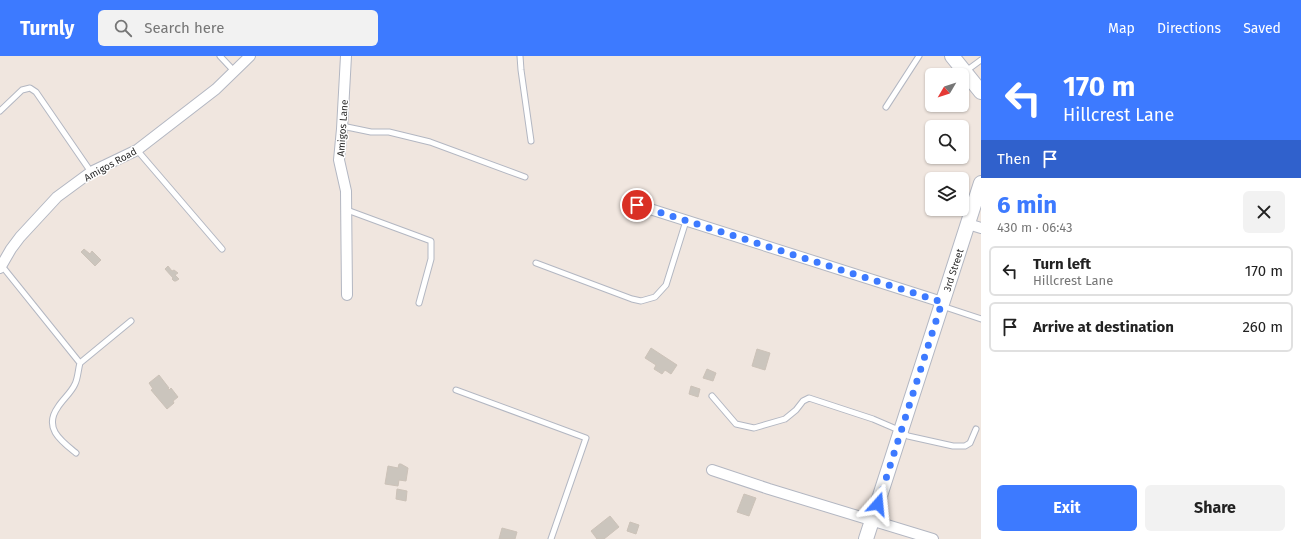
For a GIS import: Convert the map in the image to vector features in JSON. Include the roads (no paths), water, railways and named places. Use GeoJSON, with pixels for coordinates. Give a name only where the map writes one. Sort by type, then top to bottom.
{"type":"FeatureCollection","features":[{"type":"Feature","properties":{"kind":"main road"},"geometry":{"type":"LineString","coordinates":[[952,56],[962,68]]}},
{"type":"Feature","properties":{"kind":"main road"},"geometry":{"type":"LineString","coordinates":[[969,77],[981,92]]}},
{"type":"Feature","properties":{"kind":"main road","name":"3rd Street"},"geometry":{"type":"LineString","coordinates":[[866,539],[942,304],[974,226],[981,183]]}},
{"type":"Feature","properties":{"kind":"street","name":"Amigos Road"},"geometry":{"type":"LineString","coordinates":[[1,267],[20,237],[58,197],[91,172],[137,150],[216,89],[250,56]]}},
{"type":"Feature","properties":{"kind":"street","name":"Amigos Lane"},"geometry":{"type":"LineString","coordinates":[[346,56],[339,160],[346,191],[347,295]]}},
{"type":"Feature","properties":{"kind":"street"},"geometry":{"type":"LineString","coordinates":[[628,202],[942,304]]}},
{"type":"Feature","properties":{"kind":"street"},"geometry":{"type":"LineString","coordinates":[[712,470],[933,539]]}},
{"type":"Feature","properties":{"kind":"lane"},"geometry":{"type":"LineString","coordinates":[[220,56],[234,71]]}},
{"type":"Feature","properties":{"kind":"lane"},"geometry":{"type":"LineString","coordinates":[[520,56],[520,70],[531,141]]}},
{"type":"Feature","properties":{"kind":"lane"},"geometry":{"type":"LineString","coordinates":[[886,107],[919,56]]}},
{"type":"Feature","properties":{"kind":"lane"},"geometry":{"type":"LineString","coordinates":[[969,69],[981,60]]}},
{"type":"Feature","properties":{"kind":"lane"},"geometry":{"type":"LineString","coordinates":[[0,111],[22,90],[30,88],[36,92],[91,172]]}},
{"type":"Feature","properties":{"kind":"lane"},"geometry":{"type":"LineString","coordinates":[[342,126],[371,132],[389,132],[430,142],[499,166],[525,177]]}},
{"type":"Feature","properties":{"kind":"lane"},"geometry":{"type":"LineString","coordinates":[[137,150],[222,249]]}},
{"type":"Feature","properties":{"kind":"lane"},"geometry":{"type":"LineString","coordinates":[[347,210],[431,241],[431,259],[419,303]]}},
{"type":"Feature","properties":{"kind":"lane"},"geometry":{"type":"LineString","coordinates":[[536,263],[632,300],[641,301],[655,297],[666,285],[686,221]]}},
{"type":"Feature","properties":{"kind":"lane"},"geometry":{"type":"LineString","coordinates":[[1,267],[80,363]]}},
{"type":"Feature","properties":{"kind":"lane"},"geometry":{"type":"LineString","coordinates":[[942,304],[981,319]]}},
{"type":"Feature","properties":{"kind":"lane"},"geometry":{"type":"LineString","coordinates":[[76,453],[60,441],[55,434],[53,425],[57,408],[76,383],[80,363],[131,321]]}},
{"type":"Feature","properties":{"kind":"lane"},"geometry":{"type":"LineString","coordinates":[[456,390],[586,438],[550,539]]}},
{"type":"Feature","properties":{"kind":"lane"},"geometry":{"type":"LineString","coordinates":[[712,396],[736,424],[754,428],[785,418],[796,410],[802,401],[809,398],[872,419],[901,431],[908,436],[953,446],[965,446],[970,443],[976,429]]}}]}
